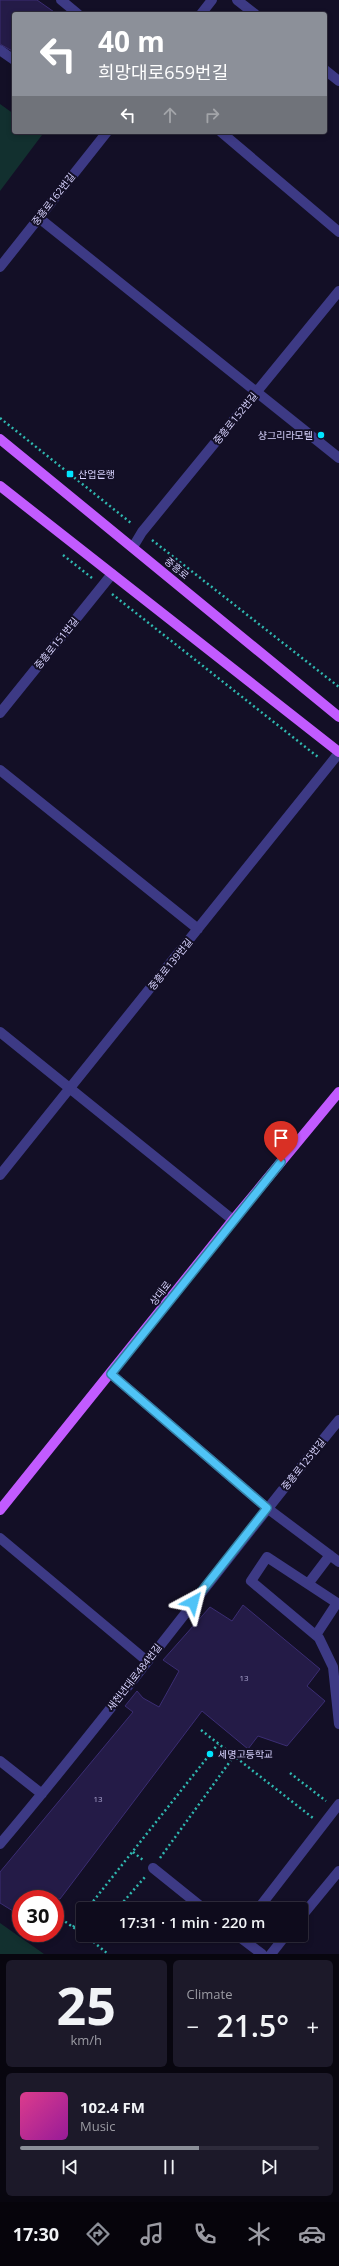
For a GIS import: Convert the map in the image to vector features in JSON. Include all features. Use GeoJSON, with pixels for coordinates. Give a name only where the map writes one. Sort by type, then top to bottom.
{"type":"FeatureCollection","features":[{"type":"Feature","properties":{"kind":"main road","name":"중흥로"},"geometry":{"type":"LineString","coordinates":[[0,439],[339,717]]}},
{"type":"Feature","properties":{"kind":"main road"},"geometry":{"type":"LineString","coordinates":[[0,486],[339,752]]}},
{"type":"Feature","properties":{"kind":"main road","name":"상대로"},"geometry":{"type":"LineString","coordinates":[[0,1510],[111,1374],[233,1220],[339,1092]]}},
{"type":"Feature","properties":{"kind":"street"},"geometry":{"type":"LineString","coordinates":[[61,0],[76,12]]}},
{"type":"Feature","properties":{"kind":"street"},"geometry":{"type":"LineString","coordinates":[[203,12],[212,0]]}},
{"type":"Feature","properties":{"kind":"street"},"geometry":{"type":"LineString","coordinates":[[237,0],[252,12]]}},
{"type":"Feature","properties":{"kind":"street"},"geometry":{"type":"LineString","coordinates":[[0,50],[12,59]]}},
{"type":"Feature","properties":{"kind":"street"},"geometry":{"type":"LineString","coordinates":[[327,72],[339,82]]}},
{"type":"Feature","properties":{"kind":"street","name":"중흥로162번길"},"geometry":{"type":"LineString","coordinates":[[0,267],[105,134]]}},
{"type":"Feature","properties":{"kind":"street"},"geometry":{"type":"LineString","coordinates":[[223,134],[339,232]]}},
{"type":"Feature","properties":{"kind":"street"},"geometry":{"type":"LineString","coordinates":[[39,218],[339,458]]}},
{"type":"Feature","properties":{"kind":"street","name":"중흥로152번길"},"geometry":{"type":"LineString","coordinates":[[133,547],[142,532],[339,291]]}},
{"type":"Feature","properties":{"kind":"street","name":"중흥로151번길"},"geometry":{"type":"LineString","coordinates":[[0,713],[112,574]]}},
{"type":"Feature","properties":{"kind":"street","name":"중흥로139번길"},"geometry":{"type":"LineString","coordinates":[[0,1175],[339,752]]}},
{"type":"Feature","properties":{"kind":"street"},"geometry":{"type":"LineString","coordinates":[[0,770],[198,929]]}},
{"type":"Feature","properties":{"kind":"street"},"geometry":{"type":"LineString","coordinates":[[0,1032],[233,1220]]}},
{"type":"Feature","properties":{"kind":"street"},"geometry":{"type":"LineString","coordinates":[[111,1374],[267,1508],[339,1562]]}},
{"type":"Feature","properties":{"kind":"street","name":"중흥로125번길"},"geometry":{"type":"LineString","coordinates":[[267,1508],[339,1420]]}},
{"type":"Feature","properties":{"kind":"street","name":"새천년대로484번길"},"geometry":{"type":"LineString","coordinates":[[0,1844],[42,1794],[267,1508]]}},
{"type":"Feature","properties":{"kind":"street"},"geometry":{"type":"LineString","coordinates":[[0,1538],[147,1661]]}},
{"type":"Feature","properties":{"kind":"street"},"geometry":{"type":"LineString","coordinates":[[308,1584],[330,1555]]}},
{"type":"Feature","properties":{"kind":"street"},"geometry":{"type":"LineString","coordinates":[[316,1635],[337,1603],[267,1558],[250,1581],[319,1638],[333,1667],[339,1724]]}},
{"type":"Feature","properties":{"kind":"street"},"geometry":{"type":"LineString","coordinates":[[0,1761],[42,1794]]}},
{"type":"Feature","properties":{"kind":"street"},"geometry":{"type":"LineString","coordinates":[[263,1902],[337,1807]]}},
{"type":"Feature","properties":{"kind":"street"},"geometry":{"type":"LineString","coordinates":[[153,1868],[195,1902]]}},
{"type":"Feature","properties":{"kind":"street"},"geometry":{"type":"LineString","coordinates":[[308,1909],[339,1871]]}},
{"type":"Feature","properties":{"kind":"street"},"geometry":{"type":"LineString","coordinates":[[246,1942],[262,1954]]}},
{"type":"Feature","properties":{"kind":"street"},"geometry":{"type":"LineString","coordinates":[[271,1954],[280,1942]]}},
{"type":"Feature","properties":{"kind":"path"},"geometry":{"type":"LineString","coordinates":[[0,418],[339,687]]}},
{"type":"Feature","properties":{"kind":"path"},"geometry":{"type":"LineString","coordinates":[[60,553],[329,766]]}},
{"type":"Feature","properties":{"kind":"path"},"geometry":{"type":"LineString","coordinates":[[201,1730],[323,1825]]}},
{"type":"Feature","properties":{"kind":"path"},"geometry":{"type":"LineString","coordinates":[[93,1902],[218,1744]]}},
{"type":"Feature","properties":{"kind":"path"},"geometry":{"type":"LineString","coordinates":[[123,1902],[153,1868],[234,1756]]}},
{"type":"Feature","properties":{"kind":"path"},"geometry":{"type":"LineString","coordinates":[[290,1773],[337,1807]]}},
{"type":"Feature","properties":{"kind":"path"},"geometry":{"type":"LineString","coordinates":[[64,1921],[76,1929]]}},
{"type":"Feature","properties":{"kind":"path"},"geometry":{"type":"LineString","coordinates":[[73,1927],[76,1923]]}},
{"type":"Feature","properties":{"kind":"path"},"geometry":{"type":"LineString","coordinates":[[94,1942],[108,1954]]}},
{"type":"Feature","properties":{"kind":"green space"},"geometry":{"type":"Polygon","coordinates":[[[0,104],[12,113],[12,134],[42,135],[0,191],[0,104]]]}},
{"type":"Feature","properties":{"kind":"green space"},"geometry":{"type":"Polygon","coordinates":[[[0,1923],[12,1931],[12,1942],[27,1942],[44,1954],[0,1954],[0,1923]]]}},
{"type":"Feature","properties":{"kind":"building"},"geometry":{"type":"Polygon","coordinates":[[[0,0],[37,0],[54,12],[12,12],[12,51],[0,44],[0,0]]]}},
{"type":"Feature","properties":{"kind":"building"},"geometry":{"type":"Polygon","coordinates":[[[243,1605],[320,1669],[307,1686],[325,1701],[287,1746],[258,1736],[248,1749],[202,1711],[64,1894],[64,1890],[12,1890],[12,1910],[0,1903],[0,1872],[133,1712],[125,1706],[137,1691],[143,1698],[159,1707],[179,1671],[163,1660],[210,1607],[232,1621],[243,1605]]]}},
{"type":"Feature","properties":{"kind":"place","name":"샹그리라모텔"},"geometry":{"type":"Point","coordinates":[321,435]}},
{"type":"Feature","properties":{"kind":"place","name":"산업은행"},"geometry":{"type":"Point","coordinates":[70,474]}},
{"type":"Feature","properties":{"kind":"place","name":"세명고등학교"},"geometry":{"type":"Point","coordinates":[210,1754]}},
{"type":"Feature","properties":{"kind":"route"},"geometry":{"type":"LineString","coordinates":[[193,1602],[267,1508],[111,1374],[281,1162]]}}]}
